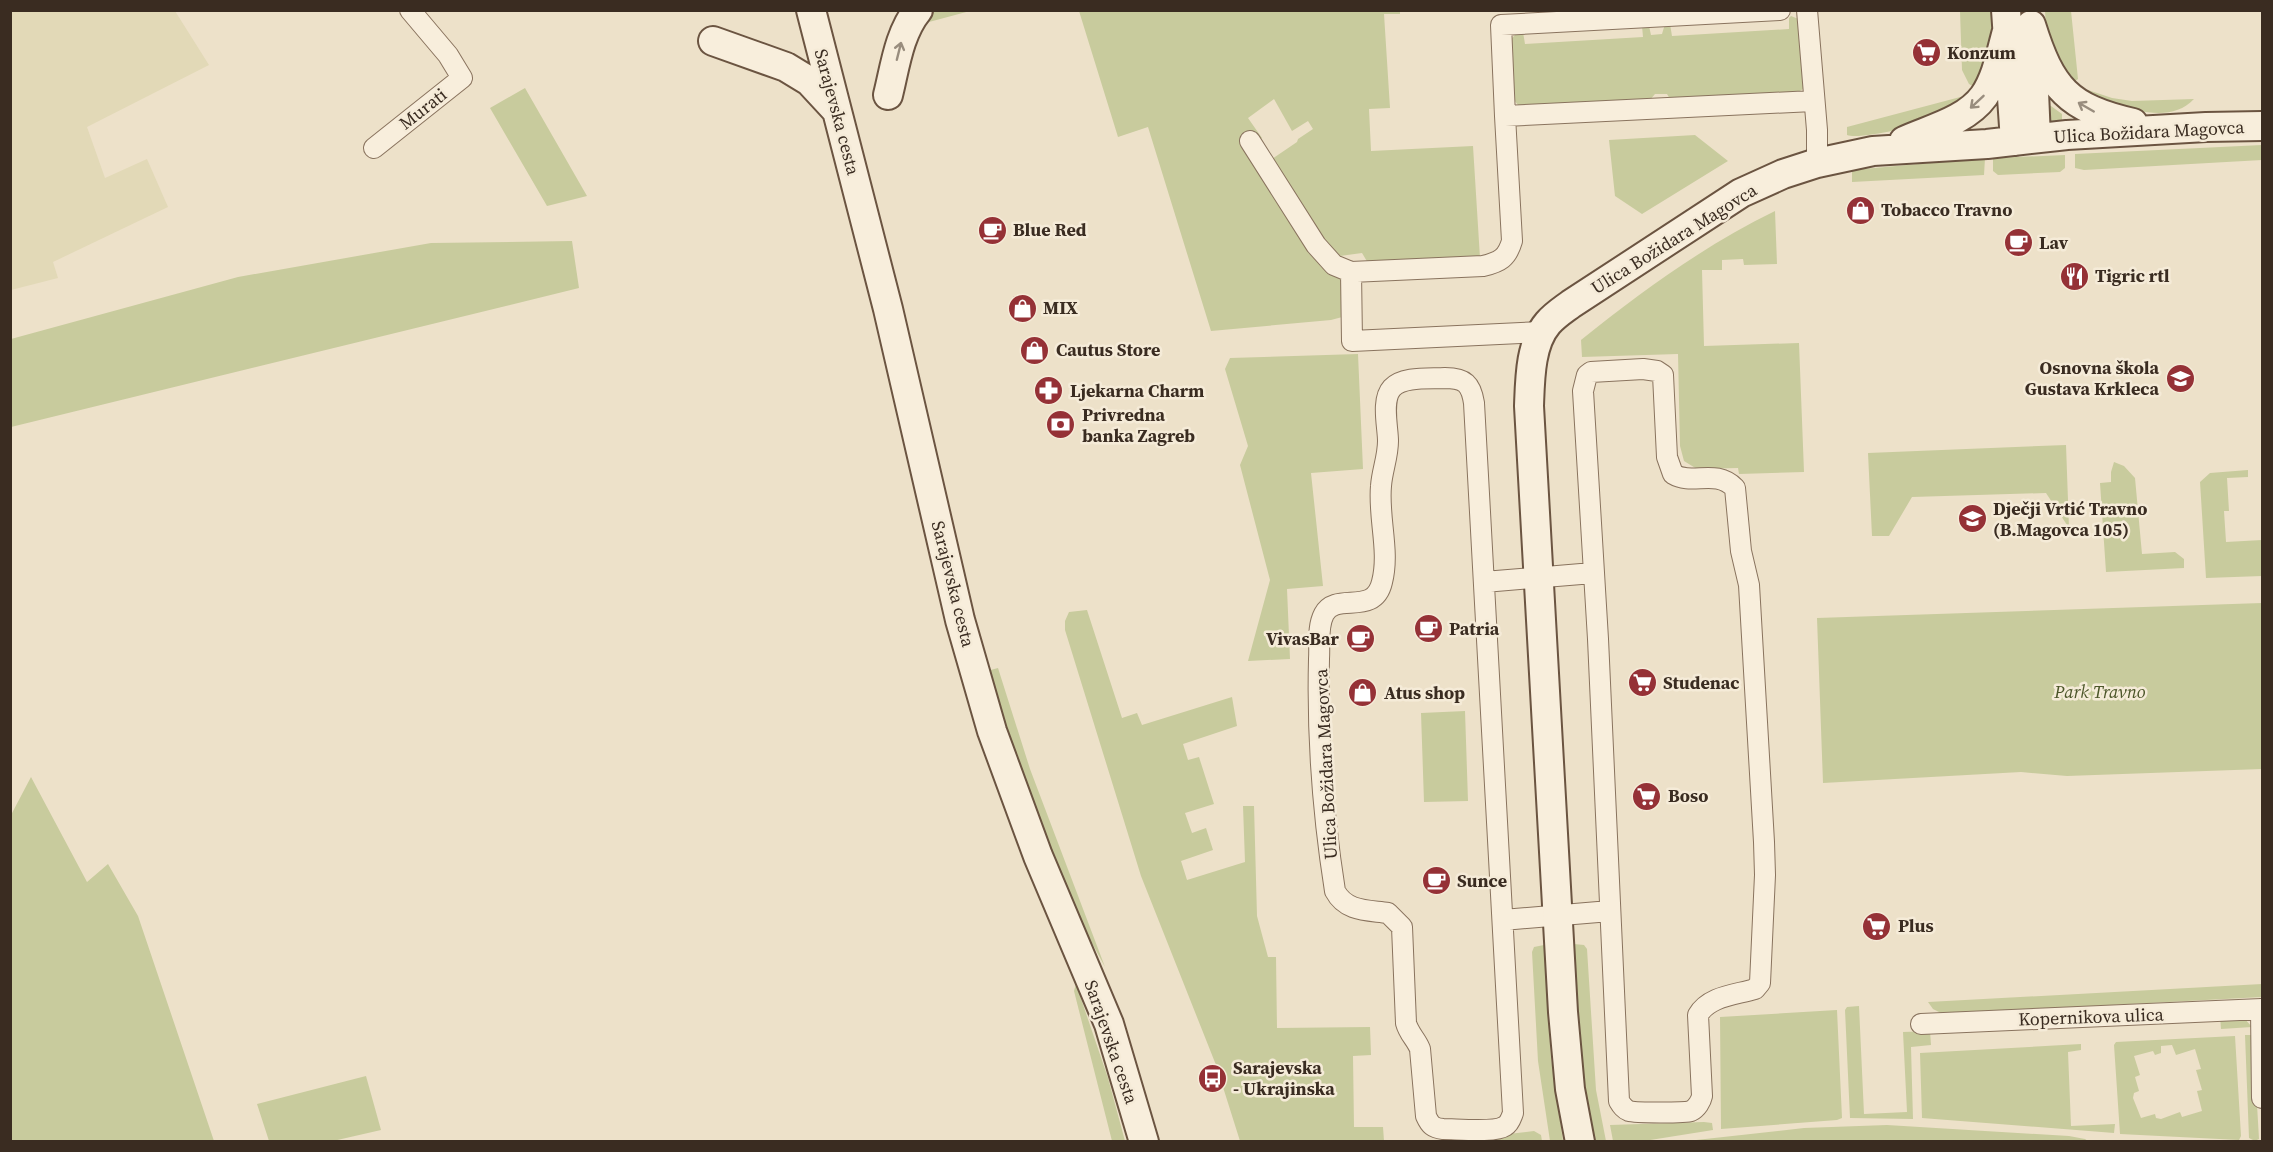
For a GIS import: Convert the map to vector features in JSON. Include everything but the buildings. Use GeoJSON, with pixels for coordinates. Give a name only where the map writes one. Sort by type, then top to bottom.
{"type":"FeatureCollection","features":[{"type":"Feature","properties":{"kind":"street","name":"Murati"},"geometry":{"type":"LineString","coordinates":[[374,148],[462,78],[448,55],[410,10]]}},
{"type":"Feature","properties":{"kind":"street","name":"Sarajevska cesta"},"geometry":{"type":"LineString","coordinates":[[811,10],[888,309],[960,620],[992,731],[1038,856],[1109,1024],[1144,1142]]}},
{"type":"Feature","properties":{"kind":"street"},"geometry":{"type":"LineString","coordinates":[[888,95],[903,38],[918,10]]}},
{"type":"Feature","properties":{"kind":"street"},"geometry":{"type":"LineString","coordinates":[[1250,141],[1316,245],[1334,265],[1351,272],[1483,266],[1497,263],[1505,258],[1512,240],[1501,25],[1780,10]]}},
{"type":"Feature","properties":{"kind":"street"},"geometry":{"type":"LineString","coordinates":[[1807,10],[1817,130],[1817,163]]}},
{"type":"Feature","properties":{"kind":"street"},"geometry":{"type":"LineString","coordinates":[[2018,19],[2049,72],[2060,87],[2075,101],[2097,113],[2161,129]]}},
{"type":"Feature","properties":{"kind":"street"},"geometry":{"type":"LineString","coordinates":[[2018,19],[2025,140]]}},
{"type":"Feature","properties":{"kind":"street"},"geometry":{"type":"LineString","coordinates":[[1886,150],[1958,118],[1979,101],[1984,96],[1995,73],[2018,19]]}},
{"type":"Feature","properties":{"kind":"street"},"geometry":{"type":"LineString","coordinates":[[713,41],[786,67],[809,81],[837,112]]}},
{"type":"Feature","properties":{"kind":"street"},"geometry":{"type":"LineString","coordinates":[[1505,116],[1813,101]]}},
{"type":"Feature","properties":{"kind":"street","name":"Ulica Božidara Magovca"},"geometry":{"type":"LineString","coordinates":[[1580,1142],[1566,1058],[1529,406],[1532,366],[1542,332],[1549,322],[1571,304],[1742,193],[1783,174],[1817,163],[1860,153],[1886,150],[2161,129],[2262,126]]}},
{"type":"Feature","properties":{"kind":"street"},"geometry":{"type":"LineString","coordinates":[[1351,272],[1352,341],[1542,332]]}},
{"type":"Feature","properties":{"kind":"street"},"geometry":{"type":"LineString","coordinates":[[1643,369],[1657,371],[1663,375],[1667,457],[1673,474],[1679,478],[1719,477],[1728,481],[1735,488],[1742,551],[1749,585],[1765,875],[1760,983],[1755,989],[1710,1002],[1702,1007],[1698,1015],[1702,1096],[1700,1103],[1692,1111],[1632,1112],[1625,1109],[1619,1101],[1610,911],[1584,383],[1591,372],[1643,369]]}},
{"type":"Feature","properties":{"kind":"street","name":"Ulica Božidara Magovca"},"geometry":{"type":"LineString","coordinates":[[1454,378],[1464,380],[1470,385],[1474,403],[1484,582],[1513,1113],[1511,1120],[1499,1128],[1434,1128],[1426,1116],[1420,1049],[1417,1041],[1408,1033],[1406,1023],[1402,927],[1396,918],[1388,913],[1350,907],[1335,891],[1323,787],[1319,678],[1321,624],[1327,609],[1342,603],[1366,602],[1377,594],[1382,584],[1384,559],[1381,486],[1388,444],[1387,402],[1392,388],[1399,383],[1454,378]]}},
{"type":"Feature","properties":{"kind":"street"},"geometry":{"type":"LineString","coordinates":[[1484,582],[1593,573]]}},
{"type":"Feature","properties":{"kind":"street"},"geometry":{"type":"LineString","coordinates":[[1503,920],[1610,911]]}},
{"type":"Feature","properties":{"kind":"street","name":"Kopernikova ulica"},"geometry":{"type":"LineString","coordinates":[[1921,1024],[2262,1009],[2262,1098]]}},
{"type":"Feature","properties":{"kind":"shaded area"},"geometry":{"type":"Polygon","coordinates":[[[11,10],[175,11],[209,65],[87,127],[105,178],[147,159],[168,207],[53,262],[58,278],[11,290],[11,10]]]}},
{"type":"Feature","properties":{"kind":"green space"},"geometry":{"type":"Polygon","coordinates":[[[927,11],[970,11],[929,22],[921,18],[927,11]]]}},
{"type":"Feature","properties":{"kind":"green space"},"geometry":{"type":"Polygon","coordinates":[[[1079,11],[1400,11],[1400,14],[1384,14],[1390,108],[1369,109],[1371,151],[1473,146],[1480,258],[1368,263],[1362,253],[1332,255],[1272,159],[1313,129],[1308,121],[1292,131],[1274,99],[1248,118],[1262,138],[1259,140],[1344,277],[1346,316],[1331,320],[1211,331],[1148,127],[1118,137],[1079,11]]]}},
{"type":"Feature","properties":{"kind":"green space"},"geometry":{"type":"Polygon","coordinates":[[[1960,11],[1994,11],[1996,37],[1978,89],[1969,84],[1962,70],[1960,11]]]}},
{"type":"Feature","properties":{"kind":"green space"},"geometry":{"type":"Polygon","coordinates":[[[2045,11],[2071,11],[2078,79],[2070,85],[2047,45],[2045,11]]]}},
{"type":"Feature","properties":{"kind":"green space"},"geometry":{"type":"Polygon","coordinates":[[[1791,16],[1801,20],[1805,88],[1796,93],[1670,99],[1667,94],[1655,94],[1649,101],[1519,106],[1513,99],[1511,39],[1518,32],[1523,32],[1525,44],[1643,37],[1642,26],[1649,26],[1651,35],[1662,34],[1665,24],[1670,24],[1672,36],[1789,29],[1791,16]]]}},
{"type":"Feature","properties":{"kind":"green space"},"geometry":{"type":"Polygon","coordinates":[[[525,88],[587,196],[547,206],[490,108],[525,88]]]}},
{"type":"Feature","properties":{"kind":"green space"},"geometry":{"type":"Polygon","coordinates":[[[2088,90],[2112,98],[2132,101],[2194,99],[2182,108],[2155,113],[2124,107],[2082,92],[2088,90]]]}},
{"type":"Feature","properties":{"kind":"green space"},"geometry":{"type":"Polygon","coordinates":[[[1964,96],[1971,101],[1929,122],[1863,136],[1847,135],[1847,127],[1964,96]]]}},
{"type":"Feature","properties":{"kind":"green space"},"geometry":{"type":"Polygon","coordinates":[[[2042,106],[2051,106],[2062,114],[2062,124],[2050,125],[2042,106]]]}},
{"type":"Feature","properties":{"kind":"green space"},"geometry":{"type":"Polygon","coordinates":[[[1695,135],[1728,161],[1642,214],[1615,196],[1609,140],[1695,135]]]}},
{"type":"Feature","properties":{"kind":"green space"},"geometry":{"type":"Polygon","coordinates":[[[2262,145],[2262,160],[2084,170],[2075,168],[2075,154],[2262,145]]]}},
{"type":"Feature","properties":{"kind":"green space"},"geometry":{"type":"Polygon","coordinates":[[[2065,155],[2065,168],[2060,172],[1998,175],[1993,171],[1993,158],[2065,155]]]}},
{"type":"Feature","properties":{"kind":"green space"},"geometry":{"type":"Polygon","coordinates":[[[1985,158],[1984,175],[1852,182],[1852,170],[1985,158]]]}},
{"type":"Feature","properties":{"kind":"green space"},"geometry":{"type":"Polygon","coordinates":[[[1775,211],[1777,264],[1744,265],[1743,259],[1722,260],[1722,270],[1702,270],[1704,346],[1799,343],[1804,472],[1739,474],[1738,468],[1697,469],[1684,461],[1680,446],[1678,354],[1582,357],[1581,340],[1674,270],[1749,224],[1775,211]]]}},
{"type":"Feature","properties":{"kind":"green space"},"geometry":{"type":"Polygon","coordinates":[[[572,241],[579,288],[11,427],[11,339],[238,277],[431,243],[572,241]]]}},
{"type":"Feature","properties":{"kind":"green space"},"geometry":{"type":"Polygon","coordinates":[[[1358,354],[1363,469],[1311,473],[1323,586],[1287,589],[1290,659],[1248,661],[1270,580],[1240,465],[1248,446],[1225,369],[1230,358],[1358,354]]]}},
{"type":"Feature","properties":{"kind":"green space"},"geometry":{"type":"Polygon","coordinates":[[[2066,445],[2069,528],[2046,493],[1912,497],[1889,536],[1872,536],[1868,453],[2066,445]]]}},
{"type":"Feature","properties":{"kind":"green space"},"geometry":{"type":"Polygon","coordinates":[[[2114,462],[2124,466],[2135,478],[2142,554],[2175,552],[2184,559],[2184,568],[2106,572],[2100,483],[2111,482],[2114,462]]]}},
{"type":"Feature","properties":{"kind":"green space"},"geometry":{"type":"Polygon","coordinates":[[[2248,470],[2248,477],[2227,478],[2229,511],[2224,511],[2226,542],[2262,540],[2262,576],[2206,578],[2200,482],[2210,473],[2248,470]]]}},
{"type":"Feature","properties":{"kind":"green space","name":"Park Travno"},"geometry":{"type":"Polygon","coordinates":[[[2262,603],[2262,769],[2067,776],[2021,772],[1823,783],[1817,618],[2262,603]]]}},
{"type":"Feature","properties":{"kind":"green space"},"geometry":{"type":"Polygon","coordinates":[[[1087,610],[1122,718],[1137,713],[1142,725],[1232,697],[1237,726],[1183,744],[1188,760],[1199,757],[1214,804],[1185,813],[1192,833],[1206,828],[1213,850],[1181,861],[1187,880],[1245,862],[1243,806],[1254,806],[1257,916],[1268,957],[1276,957],[1277,1028],[1370,1027],[1371,1055],[1353,1056],[1354,1127],[1383,1127],[1384,1141],[1240,1141],[1216,1065],[1141,876],[1065,630],[1065,621],[1069,612],[1087,610]]]}},
{"type":"Feature","properties":{"kind":"green space"},"geometry":{"type":"Polygon","coordinates":[[[998,668],[1030,769],[1105,967],[1073,908],[1023,779],[987,671],[998,668]]]}},
{"type":"Feature","properties":{"kind":"green space"},"geometry":{"type":"Polygon","coordinates":[[[1465,711],[1468,801],[1424,802],[1421,713],[1465,711]]]}},
{"type":"Feature","properties":{"kind":"green space"},"geometry":{"type":"Polygon","coordinates":[[[31,777],[87,882],[108,864],[138,916],[214,1141],[11,1141],[11,815],[31,777]]]}},
{"type":"Feature","properties":{"kind":"green space"},"geometry":{"type":"Polygon","coordinates":[[[1574,944],[1584,945],[1587,949],[1596,1090],[1606,1141],[1595,1141],[1590,1117],[1578,1018],[1574,944]]]}},
{"type":"Feature","properties":{"kind":"green space"},"geometry":{"type":"Polygon","coordinates":[[[1544,945],[1551,1058],[1563,1141],[1550,1141],[1538,1061],[1532,952],[1534,947],[1544,945]]]}},
{"type":"Feature","properties":{"kind":"green space"},"geometry":{"type":"Polygon","coordinates":[[[1076,984],[1108,1078],[1125,1141],[1112,1141],[1074,991],[1076,984]]]}},
{"type":"Feature","properties":{"kind":"green space"},"geometry":{"type":"Polygon","coordinates":[[[2262,984],[2262,997],[1943,1014],[1933,1009],[1928,1002],[2262,984]]]}},
{"type":"Feature","properties":{"kind":"green space"},"geometry":{"type":"Polygon","coordinates":[[[1859,1006],[1864,1114],[1907,1112],[1903,1032],[1930,1031],[1931,1045],[1911,1047],[1913,1119],[1850,1118],[1845,1010],[1847,1007],[1859,1006]]]}},
{"type":"Feature","properties":{"kind":"green space"},"geometry":{"type":"Polygon","coordinates":[[[1837,1010],[1842,1118],[1721,1129],[1720,1017],[1837,1010]]]}},
{"type":"Feature","properties":{"kind":"green space"},"geometry":{"type":"Polygon","coordinates":[[[2220,1015],[2243,1017],[2252,1027],[2221,1029],[2220,1015]]]}},
{"type":"Feature","properties":{"kind":"green space"},"geometry":{"type":"Polygon","coordinates":[[[2245,1035],[2253,1035],[2259,1139],[2255,1141],[2249,1138],[2245,1035]]]}},
{"type":"Feature","properties":{"kind":"green space"},"geometry":{"type":"Polygon","coordinates":[[[2235,1036],[2241,1136],[2239,1140],[2120,1134],[2114,1045],[2116,1042],[2235,1036]],[[2172,1045],[2161,1046],[2161,1053],[2155,1055],[2153,1051],[2134,1056],[2140,1075],[2135,1077],[2139,1091],[2134,1093],[2133,1098],[2141,1118],[2155,1114],[2156,1118],[2161,1119],[2180,1112],[2182,1117],[2202,1111],[2197,1091],[2202,1090],[2196,1070],[2201,1069],[2195,1049],[2176,1055],[2172,1045]]]}},
{"type":"Feature","properties":{"kind":"green space"},"geometry":{"type":"Polygon","coordinates":[[[2081,1044],[2081,1050],[2068,1052],[2071,1126],[2115,1124],[2114,1133],[1922,1118],[1920,1053],[2081,1044]]]}},
{"type":"Feature","properties":{"kind":"green space"},"geometry":{"type":"Polygon","coordinates":[[[366,1076],[381,1130],[333,1141],[269,1141],[257,1104],[366,1076]]]}},
{"type":"Feature","properties":{"kind":"green space"},"geometry":{"type":"Polygon","coordinates":[[[1712,1123],[1713,1130],[1644,1141],[1613,1141],[1610,1125],[1712,1123]]]}},
{"type":"Feature","properties":{"kind":"green space"},"geometry":{"type":"Polygon","coordinates":[[[1887,1125],[2069,1136],[2088,1141],[1687,1141],[1804,1128],[1887,1125]]]}},
{"type":"Feature","properties":{"kind":"green space"},"geometry":{"type":"Polygon","coordinates":[[[1534,1131],[1541,1135],[1542,1141],[1439,1142],[1534,1131]]]}},
{"type":"Feature","properties":{"kind":"place","name":"Konzum"},"geometry":{"type":"Point","coordinates":[1926,53]}},
{"type":"Feature","properties":{"kind":"place","name":"Tobacco Travno"},"geometry":{"type":"Point","coordinates":[1860,210]}},
{"type":"Feature","properties":{"kind":"place","name":"Blue Red"},"geometry":{"type":"Point","coordinates":[992,230]}},
{"type":"Feature","properties":{"kind":"place","name":"Lav"},"geometry":{"type":"Point","coordinates":[2018,243]}},
{"type":"Feature","properties":{"kind":"place","name":"Tigric rtl"},"geometry":{"type":"Point","coordinates":[2074,276]}},
{"type":"Feature","properties":{"kind":"place","name":"MIX"},"geometry":{"type":"Point","coordinates":[1022,308]}},
{"type":"Feature","properties":{"kind":"place","name":"Cautus Store"},"geometry":{"type":"Point","coordinates":[1035,350]}},
{"type":"Feature","properties":{"kind":"place","name":"Osnovna škola Gustava Krkleca"},"geometry":{"type":"Point","coordinates":[2180,378]}},
{"type":"Feature","properties":{"kind":"place","name":"Ljekarna Charm"},"geometry":{"type":"Point","coordinates":[1049,391]}},
{"type":"Feature","properties":{"kind":"place","name":"Privredna banka Zagreb"},"geometry":{"type":"Point","coordinates":[1061,425]}},
{"type":"Feature","properties":{"kind":"place","name":"Dječji Vrtić Travno (B.Magovca 105)"},"geometry":{"type":"Point","coordinates":[1972,519]}},
{"type":"Feature","properties":{"kind":"place","name":"Patria"},"geometry":{"type":"Point","coordinates":[1428,629]}},
{"type":"Feature","properties":{"kind":"place","name":"VivasBar"},"geometry":{"type":"Point","coordinates":[1360,639]}},
{"type":"Feature","properties":{"kind":"place","name":"Studenac"},"geometry":{"type":"Point","coordinates":[1642,683]}},
{"type":"Feature","properties":{"kind":"place","name":"Atus shop"},"geometry":{"type":"Point","coordinates":[1363,693]}},
{"type":"Feature","properties":{"kind":"place","name":"Boso"},"geometry":{"type":"Point","coordinates":[1647,796]}},
{"type":"Feature","properties":{"kind":"place","name":"Sunce"},"geometry":{"type":"Point","coordinates":[1436,881]}},
{"type":"Feature","properties":{"kind":"place","name":"Plus"},"geometry":{"type":"Point","coordinates":[1877,926]}},
{"type":"Feature","properties":{"kind":"place","name":"Sarajevska - Ukrajinska"},"geometry":{"type":"Point","coordinates":[1212,1078]}}]}
